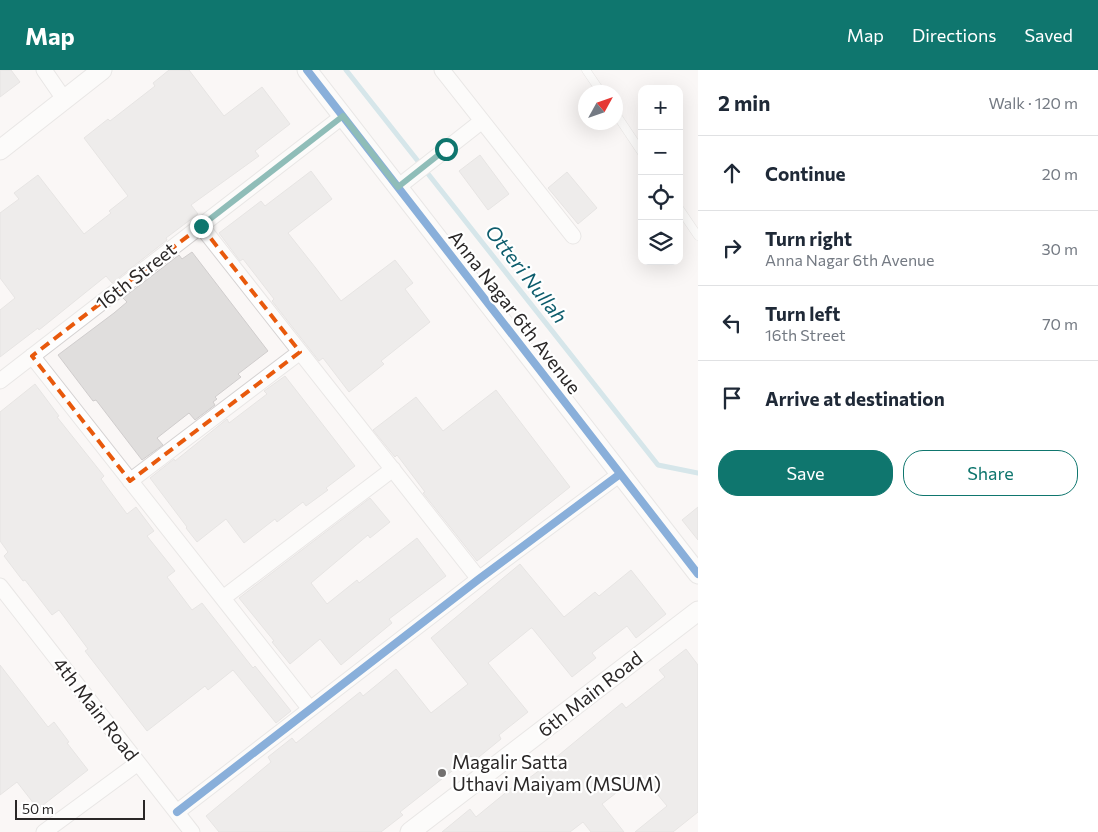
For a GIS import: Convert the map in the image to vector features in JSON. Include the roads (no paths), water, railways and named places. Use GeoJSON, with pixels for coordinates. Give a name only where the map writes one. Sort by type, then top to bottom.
{"type":"FeatureCollection","features":[{"type":"Feature","properties":{"kind":"street"},"geometry":{"type":"LineString","coordinates":[[44,70],[64,99]]}},
{"type":"Feature","properties":{"kind":"street"},"geometry":{"type":"LineString","coordinates":[[0,150],[102,70]]}},
{"type":"Feature","properties":{"kind":"street","name":"Anna Nagar 6th Avenue"},"geometry":{"type":"LineString","coordinates":[[307,70],[698,574]]}},
{"type":"Feature","properties":{"kind":"street"},"geometry":{"type":"LineString","coordinates":[[442,70],[573,236]]}},
{"type":"Feature","properties":{"kind":"street","name":"16th Street"},"geometry":{"type":"LineString","coordinates":[[0,381],[343,116]]}},
{"type":"Feature","properties":{"kind":"street"},"geometry":{"type":"LineString","coordinates":[[398,187],[482,121]]}},
{"type":"Feature","properties":{"kind":"street"},"geometry":{"type":"LineString","coordinates":[[201,226],[479,579]]}},
{"type":"Feature","properties":{"kind":"street"},"geometry":{"type":"LineString","coordinates":[[130,481],[300,352]]}},
{"type":"Feature","properties":{"kind":"street"},"geometry":{"type":"LineString","coordinates":[[32,356],[310,708]]}},
{"type":"Feature","properties":{"kind":"street"},"geometry":{"type":"LineString","coordinates":[[223,598],[393,469]]}},
{"type":"Feature","properties":{"kind":"street"},"geometry":{"type":"LineString","coordinates":[[176,812],[479,579],[620,474]]}},
{"type":"Feature","properties":{"kind":"street","name":"4th Main Road"},"geometry":{"type":"LineString","coordinates":[[0,586],[192,832]]}},
{"type":"Feature","properties":{"kind":"street","name":"6th Main Road"},"geometry":{"type":"LineString","coordinates":[[410,832],[698,611]]}},
{"type":"Feature","properties":{"kind":"street"},"geometry":{"type":"LineString","coordinates":[[44,832],[138,763]]}},
{"type":"Feature","properties":{"kind":"lane"},"geometry":{"type":"LineString","coordinates":[[586,70],[596,85]]}},
{"type":"Feature","properties":{"kind":"lane"},"geometry":{"type":"LineString","coordinates":[[623,124],[638,147]]}},
{"type":"Feature","properties":{"kind":"lane"},"geometry":{"type":"LineString","coordinates":[[683,214],[698,236]]}},
{"type":"Feature","properties":{"kind":"waterway","name":"Otteri Nullah"},"geometry":{"type":"LineString","coordinates":[[346,70],[658,465],[698,473]]}},
{"type":"Feature","properties":{"kind":"place","name":"Magalir Satta Uthavi Maiyam (MSUM)"},"geometry":{"type":"Point","coordinates":[442,773]}}]}
